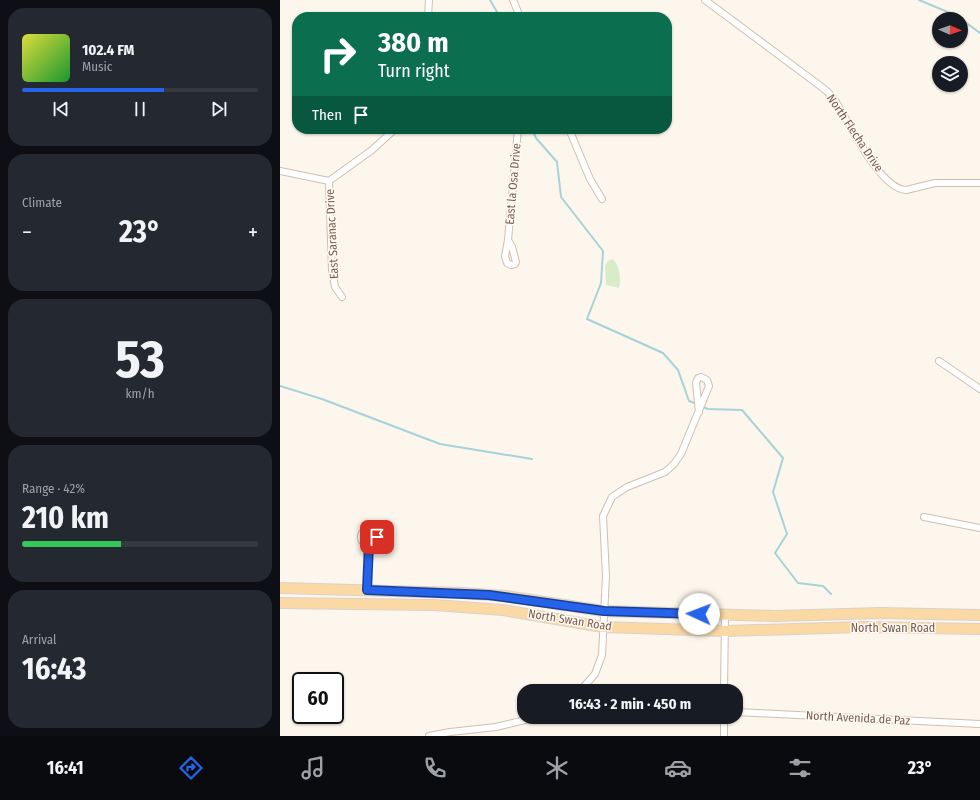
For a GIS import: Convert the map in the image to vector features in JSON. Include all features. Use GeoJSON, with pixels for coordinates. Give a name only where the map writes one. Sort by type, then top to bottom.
{"type":"FeatureCollection","features":[{"type":"Feature","properties":{"kind":"main road","name":"North Swan Road"},"geometry":{"type":"LineString","coordinates":[[280,588],[489,595],[604,611],[775,616],[880,613],[980,615]]}},
{"type":"Feature","properties":{"kind":"main road","name":"North Swan Road"},"geometry":{"type":"LineString","coordinates":[[280,603],[434,605],[503,610],[603,627],[725,630],[862,627],[980,629]]}},
{"type":"Feature","properties":{"kind":"street"},"geometry":{"type":"LineString","coordinates":[[428,12],[429,0]]}},
{"type":"Feature","properties":{"kind":"street"},"geometry":{"type":"LineString","coordinates":[[513,0],[518,12]]}},
{"type":"Feature","properties":{"kind":"street","name":"North Flecha Drive"},"geometry":{"type":"LineString","coordinates":[[705,0],[823,88],[834,98],[862,148],[894,186],[906,190],[935,183],[980,183]]}},
{"type":"Feature","properties":{"kind":"street","name":"East Saranac Drive"},"geometry":{"type":"LineString","coordinates":[[342,297],[335,287],[332,270],[329,181],[372,150],[389,134]]}},
{"type":"Feature","properties":{"kind":"street","name":"East la Osa Drive"},"geometry":{"type":"LineString","coordinates":[[508,240],[518,134]]}},
{"type":"Feature","properties":{"kind":"street"},"geometry":{"type":"LineString","coordinates":[[571,134],[590,179],[602,199]]}},
{"type":"Feature","properties":{"kind":"street"},"geometry":{"type":"LineString","coordinates":[[280,171],[329,181]]}},
{"type":"Feature","properties":{"kind":"street"},"geometry":{"type":"LineString","coordinates":[[939,361],[980,389]]}},
{"type":"Feature","properties":{"kind":"street"},"geometry":{"type":"LineString","coordinates":[[586,684],[595,674],[602,655],[606,576],[603,516],[612,497],[627,487],[664,472],[674,464],[681,454],[699,412],[709,386],[707,380],[701,377],[698,378],[696,383],[699,412]]}},
{"type":"Feature","properties":{"kind":"street"},"geometry":{"type":"LineString","coordinates":[[924,517],[980,528]]}},
{"type":"Feature","properties":{"kind":"street"},"geometry":{"type":"LineString","coordinates":[[367,590],[369,544]]}},
{"type":"Feature","properties":{"kind":"street"},"geometry":{"type":"LineString","coordinates":[[724,684],[725,615]]}},
{"type":"Feature","properties":{"kind":"street","name":"North Avenida de Paz"},"geometry":{"type":"LineString","coordinates":[[743,712],[980,724]]}},
{"type":"Feature","properties":{"kind":"street"},"geometry":{"type":"LineString","coordinates":[[428,736],[496,727],[517,722]]}},
{"type":"Feature","properties":{"kind":"street"},"geometry":{"type":"LineString","coordinates":[[724,724],[724,736]]}},
{"type":"Feature","properties":{"kind":"green space"},"geometry":{"type":"Polygon","coordinates":[[[613,259],[619,273],[619,288],[606,285],[605,266],[608,261],[613,259]]]}},
{"type":"Feature","properties":{"kind":"waterway"},"geometry":{"type":"LineString","coordinates":[[490,0],[497,12]]}},
{"type":"Feature","properties":{"kind":"waterway"},"geometry":{"type":"LineString","coordinates":[[919,0],[948,12]]}},
{"type":"Feature","properties":{"kind":"waterway"},"geometry":{"type":"LineString","coordinates":[[968,24],[980,33]]}},
{"type":"Feature","properties":{"kind":"waterway"},"geometry":{"type":"LineString","coordinates":[[534,134],[557,162],[561,197],[603,251],[601,283],[587,319],[663,353],[678,370],[689,401],[697,404]]}},
{"type":"Feature","properties":{"kind":"waterway"},"geometry":{"type":"LineString","coordinates":[[280,386],[322,399],[440,444],[532,459]]}},
{"type":"Feature","properties":{"kind":"waterway"},"geometry":{"type":"LineString","coordinates":[[703,407],[708,409],[742,410],[783,458],[773,492],[787,534],[775,553],[798,583],[823,586],[831,594]]}},
{"type":"Feature","properties":{"kind":"route"},"geometry":{"type":"LineString","coordinates":[[377,537],[373,543],[369,544],[367,590],[506,596],[604,611],[699,614]]}}]}
